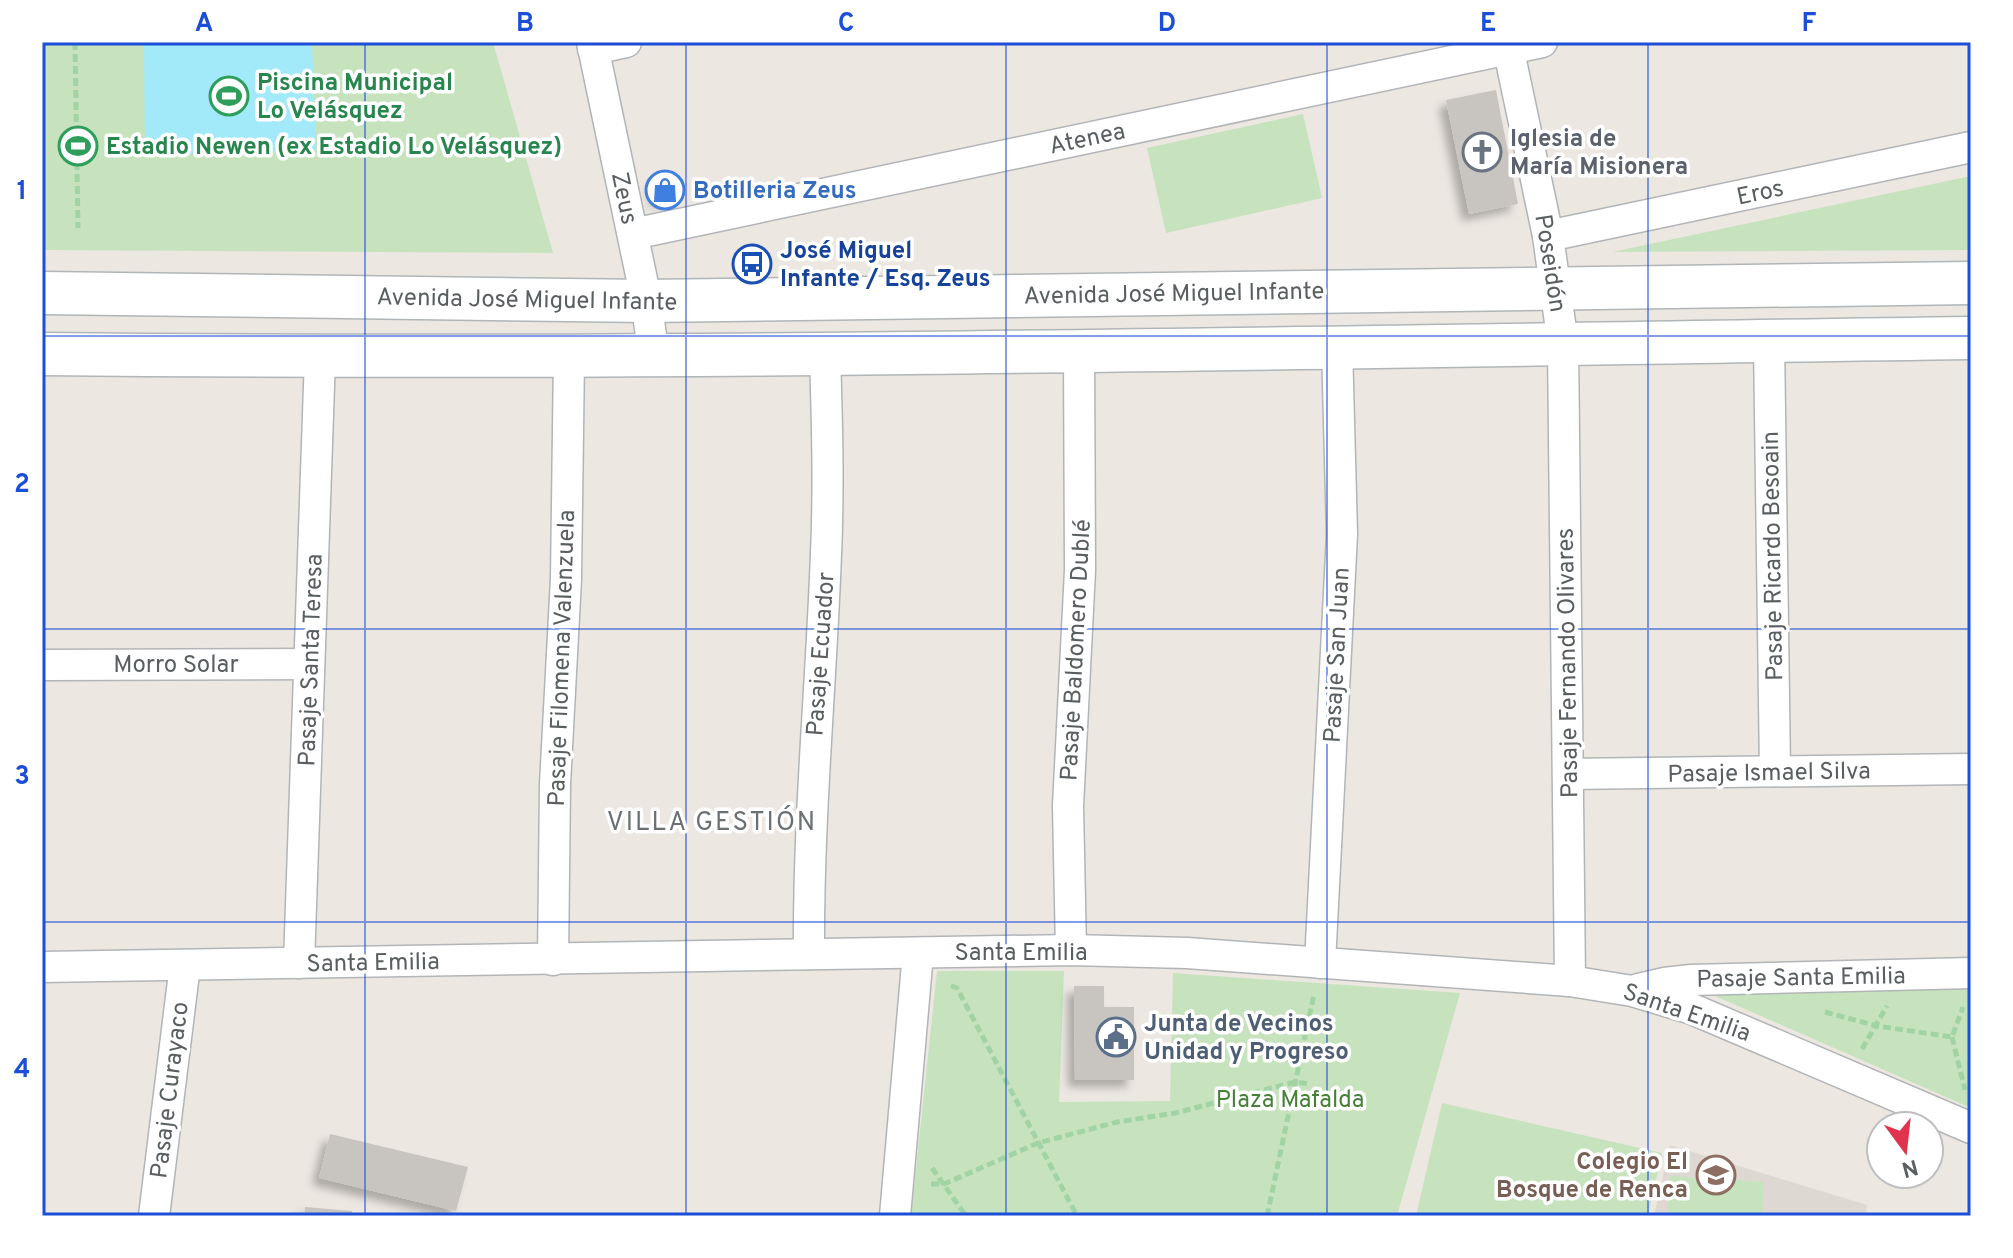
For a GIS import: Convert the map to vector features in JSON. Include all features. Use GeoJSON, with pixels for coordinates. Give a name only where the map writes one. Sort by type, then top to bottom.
{"type":"FeatureCollection","features":[{"type":"Feature","properties":{"kind":"main road","name":"Avenida José Miguel Infante"},"geometry":{"type":"LineString","coordinates":[[42,293],[647,301],[1971,283]]}},
{"type":"Feature","properties":{"kind":"main road"},"geometry":{"type":"LineString","coordinates":[[42,354],[654,356],[1971,338]]}},
{"type":"Feature","properties":{"kind":"street"},"geometry":{"type":"LineString","coordinates":[[593,46],[626,42]]}},
{"type":"Feature","properties":{"kind":"street","name":"Atenea"},"geometry":{"type":"LineString","coordinates":[[633,234],[1508,46],[1542,42]]}},
{"type":"Feature","properties":{"kind":"street","name":"Zeus"},"geometry":{"type":"LineString","coordinates":[[593,46],[647,301],[654,356]]}},
{"type":"Feature","properties":{"kind":"street","name":"Poseidón"},"geometry":{"type":"LineString","coordinates":[[1508,46],[1548,236],[1563,344]]}},
{"type":"Feature","properties":{"kind":"street","name":"Eros"},"geometry":{"type":"LineString","coordinates":[[1548,236],[1971,147]]}},
{"type":"Feature","properties":{"kind":"street","name":"Pasaje Ricardo Besoain"},"geometry":{"type":"LineString","coordinates":[[1769,341],[1775,771]]}},
{"type":"Feature","properties":{"kind":"street","name":"Pasaje Fernando Olivares"},"geometry":{"type":"LineString","coordinates":[[1563,344],[1570,981]]}},
{"type":"Feature","properties":{"kind":"street","name":"Pasaje San Juan"},"geometry":{"type":"LineString","coordinates":[[1320,963],[1341,563],[1337,347]]}},
{"type":"Feature","properties":{"kind":"street","name":"Pasaje Baldomero Dublé"},"geometry":{"type":"LineString","coordinates":[[1071,950],[1068,806],[1081,541],[1079,350]]}},
{"type":"Feature","properties":{"kind":"street","name":"Pasaje Ecuador"},"geometry":{"type":"LineString","coordinates":[[809,954],[808,878],[813,758],[826,552],[825,354]]}},
{"type":"Feature","properties":{"kind":"street","name":"Pasaje Filomena Valenzuela"},"geometry":{"type":"LineString","coordinates":[[553,960],[555,784],[566,579],[569,356]]}},
{"type":"Feature","properties":{"kind":"street","name":"Pasaje Santa Teresa"},"geometry":{"type":"LineString","coordinates":[[299,963],[320,357]]}},
{"type":"Feature","properties":{"kind":"street","name":"Morro Solar"},"geometry":{"type":"LineString","coordinates":[[42,665],[309,664]]}},
{"type":"Feature","properties":{"kind":"street","name":"Pasaje Ismael Silva"},"geometry":{"type":"LineString","coordinates":[[1568,774],[1971,769]]}},
{"type":"Feature","properties":{"kind":"street","name":"Santa Emilia"},"geometry":{"type":"LineString","coordinates":[[42,967],[809,954],[917,964],[1071,950],[1187,953],[1570,981],[1632,991],[1692,1009],[1971,1128]]}},
{"type":"Feature","properties":{"kind":"street"},"geometry":{"type":"LineString","coordinates":[[895,1216],[917,964]]}},
{"type":"Feature","properties":{"kind":"street","name":"Pasaje Curayaco"},"geometry":{"type":"LineString","coordinates":[[154,1216],[185,965]]}},
{"type":"Feature","properties":{"kind":"street","name":"Pasaje Santa Emilia"},"geometry":{"type":"LineString","coordinates":[[1632,991],[1691,980],[1971,973]]}},
{"type":"Feature","properties":{"kind":"path"},"geometry":{"type":"LineString","coordinates":[[75,42],[78,228]]}},
{"type":"Feature","properties":{"kind":"path"},"geometry":{"type":"LineString","coordinates":[[1267,1216],[1320,963]]}},
{"type":"Feature","properties":{"kind":"path"},"geometry":{"type":"LineString","coordinates":[[917,964],[957,988],[1077,1216]]}},
{"type":"Feature","properties":{"kind":"path"},"geometry":{"type":"LineString","coordinates":[[1845,1072],[1877,1026],[1903,975]]}},
{"type":"Feature","properties":{"kind":"path"},"geometry":{"type":"LineString","coordinates":[[1952,1037],[1967,1097]]}},
{"type":"Feature","properties":{"kind":"path"},"geometry":{"type":"LineString","coordinates":[[898,1183],[944,1184],[1038,1143],[1117,1122],[1175,1113],[1295,1082],[1309,1084]]}},
{"type":"Feature","properties":{"kind":"shaded area","name":"Colegio El Bosque de Renca"},"geometry":{"type":"Polygon","coordinates":[[[1670,1145],[1867,1205],[1866,1216],[1654,1216],[1670,1145]]]}},
{"type":"Feature","properties":{"kind":"green space","name":"Piscina Municipal Lo Velásquez"},"geometry":{"type":"Polygon","coordinates":[[[42,42],[493,42],[553,253],[42,250],[42,42]]]}},
{"type":"Feature","properties":{"kind":"green space"},"geometry":{"type":"Polygon","coordinates":[[[1303,114],[1322,198],[1166,233],[1147,148],[1303,114]]]}},
{"type":"Feature","properties":{"kind":"green space"},"geometry":{"type":"Polygon","coordinates":[[[1971,176],[1971,250],[1612,252],[1971,176]]]}},
{"type":"Feature","properties":{"kind":"green space","name":"Plaza Mafalda"},"geometry":{"type":"Polygon","coordinates":[[[937,971],[1064,971],[1059,1102],[1170,1101],[1173,973],[1460,993],[1397,1216],[911,1216],[937,971]]]}},
{"type":"Feature","properties":{"kind":"green space"},"geometry":{"type":"Polygon","coordinates":[[[1971,977],[1971,1108],[1690,985],[1971,977]]]}},
{"type":"Feature","properties":{"kind":"green space"},"geometry":{"type":"Polygon","coordinates":[[[1442,1103],[1662,1153],[1648,1216],[1416,1216],[1442,1103]]]}},
{"type":"Feature","properties":{"kind":"green space"},"geometry":{"type":"Polygon","coordinates":[[[1670,1176],[1764,1182],[1762,1216],[1667,1216],[1670,1176]]]}},
{"type":"Feature","properties":{"kind":"water","name":"Piscina Municipal Lo Velásquez"},"geometry":{"type":"Polygon","coordinates":[[[144,42],[312,42],[316,150],[145,155],[144,42]]]}},
{"type":"Feature","properties":{"kind":"building","name":"Iglesia de María Misionera"},"geometry":{"type":"Polygon","coordinates":[[[1496,90],[1518,204],[1469,214],[1446,100],[1496,90]]]}},
{"type":"Feature","properties":{"kind":"building","name":"Botilleria Zeus"},"geometry":{"type":"Polygon","coordinates":[[[672,178],[676,196],[659,201],[654,183],[672,178]]]}},
{"type":"Feature","properties":{"kind":"building"},"geometry":{"type":"Polygon","coordinates":[[[1074,986],[1104,986],[1104,1007],[1134,1007],[1134,1080],[1075,1080],[1074,986]]]}},
{"type":"Feature","properties":{"kind":"building"},"geometry":{"type":"Polygon","coordinates":[[[330,1134],[468,1167],[456,1211],[319,1178],[330,1134]]]}},
{"type":"Feature","properties":{"kind":"building"},"geometry":{"type":"Polygon","coordinates":[[[305,1207],[352,1211],[352,1216],[304,1216],[305,1207]]]}},
{"type":"Feature","properties":{"kind":"place","name":"Piscina Municipal Lo Velásquez"},"geometry":{"type":"Point","coordinates":[229,96]}},
{"type":"Feature","properties":{"kind":"place","name":"Estadio Newen (ex Estadio Lo Velásquez)"},"geometry":{"type":"Point","coordinates":[78,146]}},
{"type":"Feature","properties":{"kind":"place","name":"Iglesia de María Misionera"},"geometry":{"type":"Point","coordinates":[1482,152]}},
{"type":"Feature","properties":{"kind":"place","name":"Botilleria Zeus"},"geometry":{"type":"Point","coordinates":[665,190]}},
{"type":"Feature","properties":{"kind":"place","name":"José Miguel Infante / Esq. Zeus"},"geometry":{"type":"Point","coordinates":[752,264]}},
{"type":"Feature","properties":{"kind":"place","name":"Junta de Vecinos Unidad y Progreso"},"geometry":{"type":"Point","coordinates":[1116,1037]}},
{"type":"Feature","properties":{"kind":"place","name":"Colegio El Bosque de Renca"},"geometry":{"type":"Point","coordinates":[1716,1175]}},
{"type":"Feature","properties":{"kind":"district","name":"VILLA GESTIÓN"},"geometry":{"type":"Point","coordinates":[712,821]}}]}
